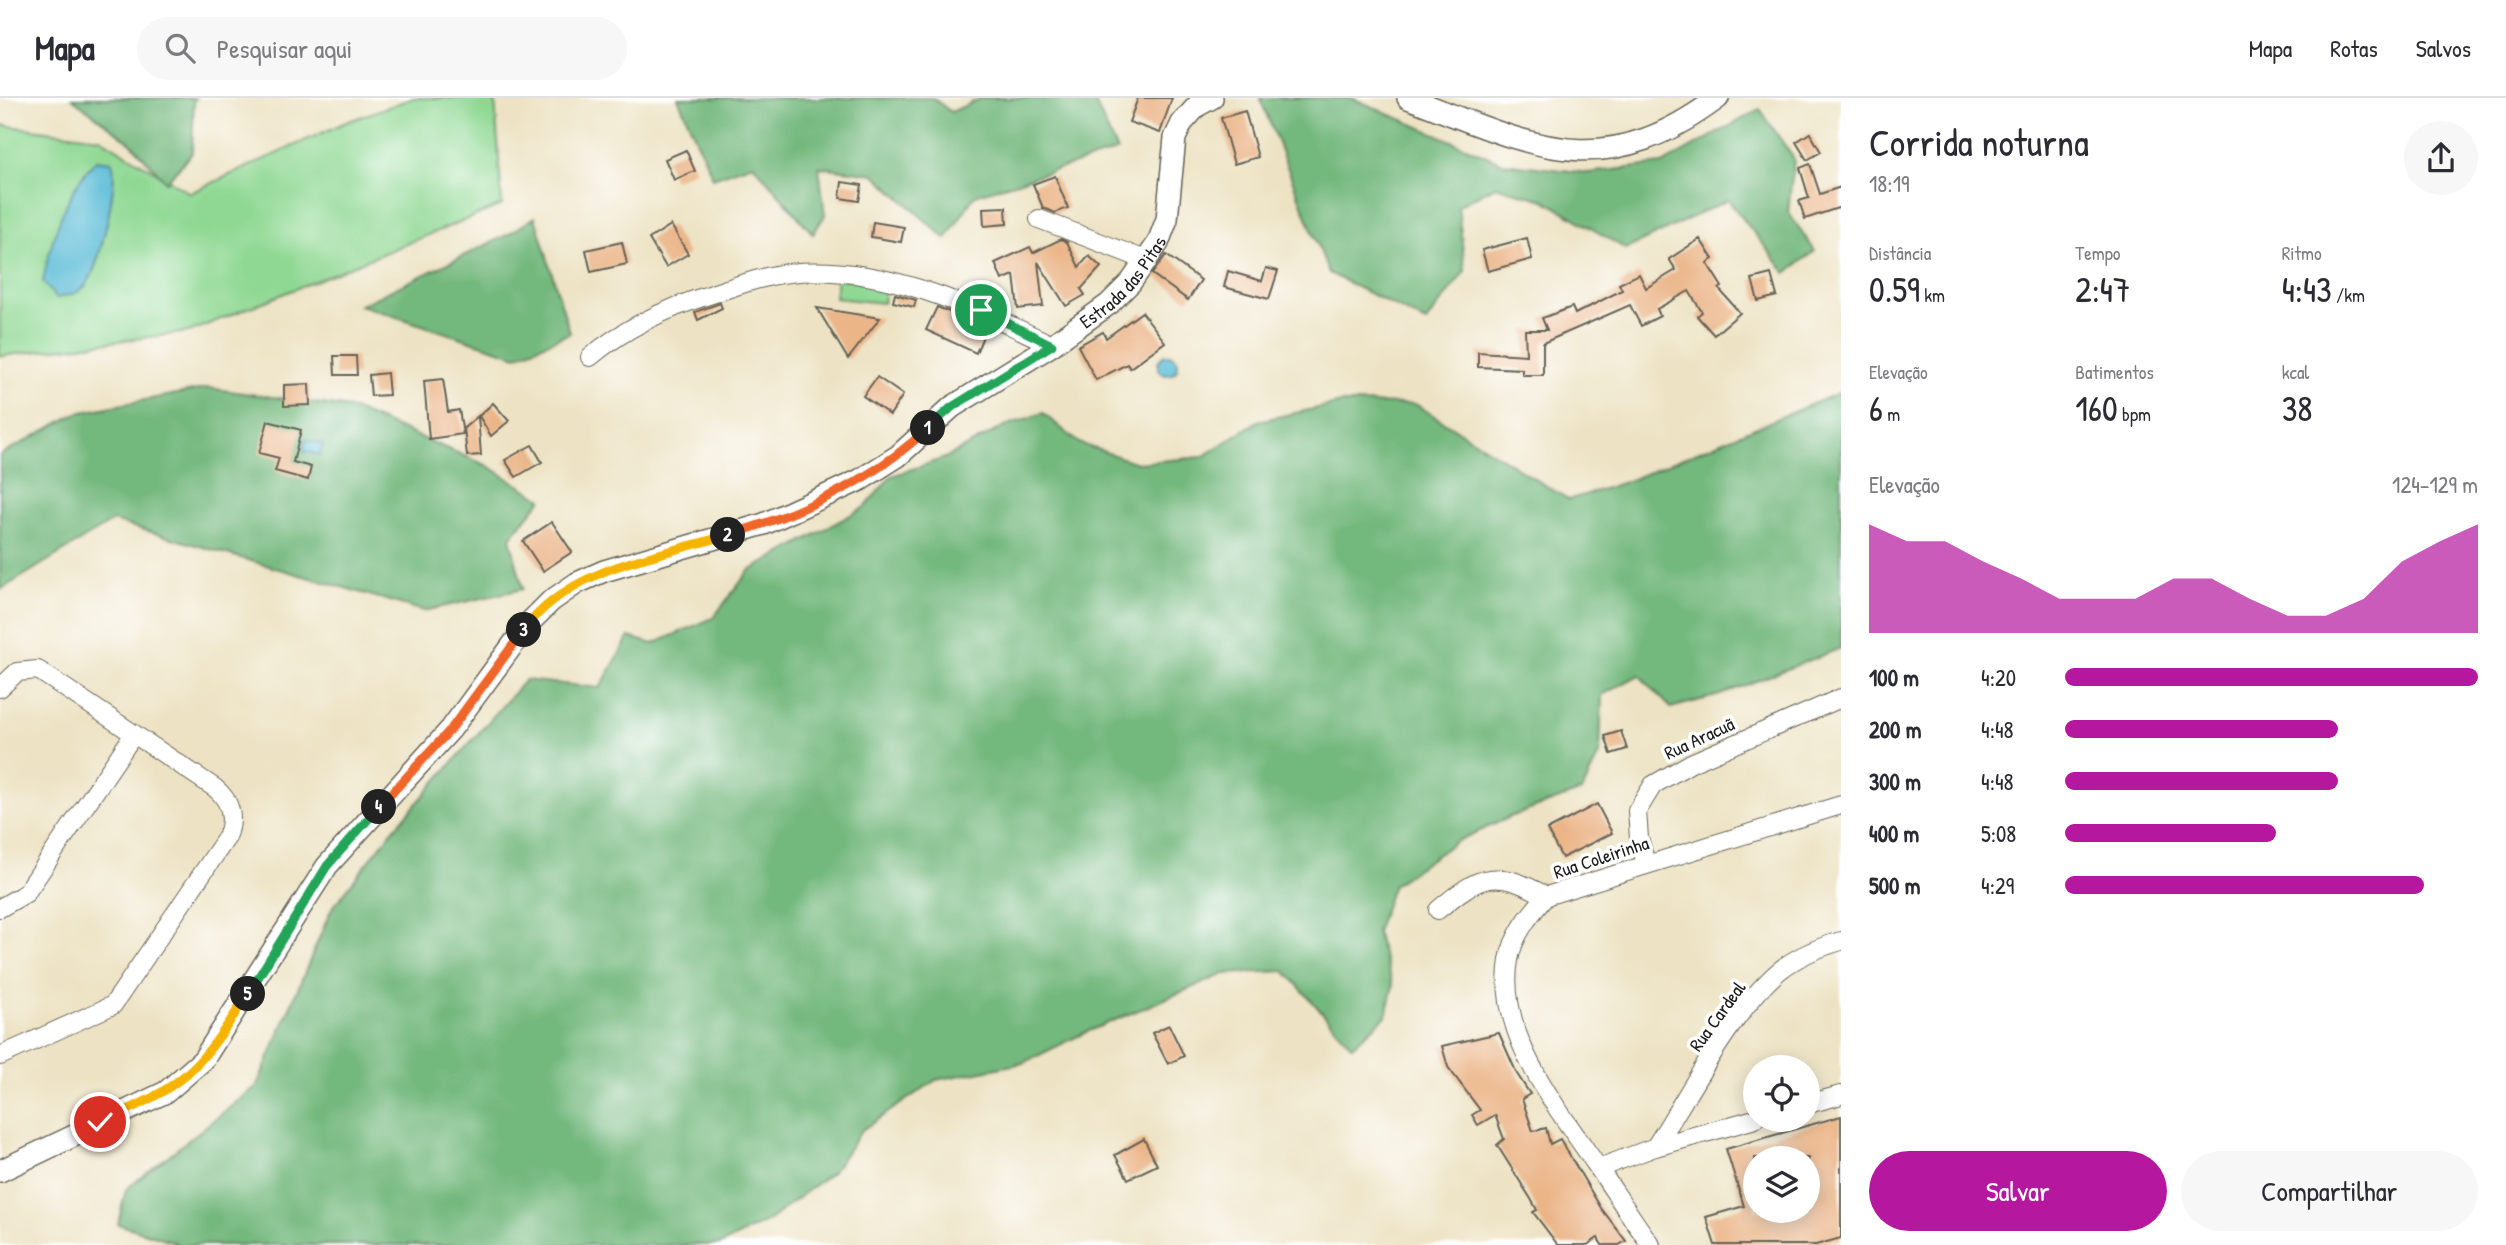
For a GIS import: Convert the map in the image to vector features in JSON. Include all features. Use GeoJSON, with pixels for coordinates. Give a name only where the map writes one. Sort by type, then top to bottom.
{"type":"FeatureCollection","features":[{"type":"Feature","properties":{"kind":"street","name":"Estrada das Pitas"},"geometry":{"type":"LineString","coordinates":[[0,1171],[166,1092],[193,1069],[225,1030],[327,866],[451,729],[528,624],[551,601],[577,583],[604,571],[764,524],[860,480],[898,456],[952,407],[1052,345],[1109,304],[1147,261],[1167,219],[1175,138],[1182,123],[1197,106],[1212,98]]}},
{"type":"Feature","properties":{"kind":"street"},"geometry":{"type":"LineString","coordinates":[[1408,98],[1508,138],[1559,150],[1586,151],[1650,138],[1694,116],[1718,98]]}},
{"type":"Feature","properties":{"kind":"street"},"geometry":{"type":"LineString","coordinates":[[1040,219],[1147,261]]}},
{"type":"Feature","properties":{"kind":"street"},"geometry":{"type":"LineString","coordinates":[[590,357],[646,320],[684,302],[756,281],[800,272],[858,275],[902,284],[981,310],[1052,345]]}},
{"type":"Feature","properties":{"kind":"street"},"geometry":{"type":"LineString","coordinates":[[0,688],[17,672],[38,670],[220,792],[231,810],[227,836],[113,1005],[0,1056]]}},
{"type":"Feature","properties":{"kind":"street","name":"Rua Aracuã"},"geometry":{"type":"LineString","coordinates":[[1646,864],[1639,838],[1637,811],[1653,785],[1691,763],[1841,698]]}},
{"type":"Feature","properties":{"kind":"street"},"geometry":{"type":"LineString","coordinates":[[0,908],[26,893],[134,734]]}},
{"type":"Feature","properties":{"kind":"street","name":"Rua Coleirinha"},"geometry":{"type":"LineString","coordinates":[[1651,1245],[1528,1058],[1510,1002],[1509,959],[1526,919],[1546,896],[1841,805]]}},
{"type":"Feature","properties":{"kind":"street"},"geometry":{"type":"LineString","coordinates":[[1438,910],[1473,885],[1491,877],[1506,877],[1546,896]]}},
{"type":"Feature","properties":{"kind":"street","name":"Rua Cardeal"},"geometry":{"type":"LineString","coordinates":[[1655,1147],[1730,1030],[1764,987],[1780,970],[1819,947],[1841,940]]}},
{"type":"Feature","properties":{"kind":"street"},"geometry":{"type":"LineString","coordinates":[[1820,1101],[1841,1095]]}},
{"type":"Feature","properties":{"kind":"street"},"geometry":{"type":"LineString","coordinates":[[1598,1168],[1655,1147],[1743,1122]]}},
{"type":"Feature","properties":{"kind":"green space"},"geometry":{"type":"Polygon","coordinates":[[[72,98],[197,98],[194,99],[192,153],[166,182],[131,143],[72,98]]]}},
{"type":"Feature","properties":{"kind":"green space"},"geometry":{"type":"Polygon","coordinates":[[[413,98],[495,98],[502,205],[189,332],[0,356],[0,125],[100,138],[190,193],[346,122],[413,98]]]}},
{"type":"Feature","properties":{"kind":"green space"},"geometry":{"type":"Polygon","coordinates":[[[678,98],[933,98],[951,112],[982,98],[1093,98],[1117,151],[975,195],[946,239],[874,174],[819,167],[825,215],[813,234],[753,164],[713,178],[678,98]]]}},
{"type":"Feature","properties":{"kind":"green space"},"geometry":{"type":"Polygon","coordinates":[[[1260,98],[1352,98],[1503,163],[1588,173],[1662,164],[1760,109],[1794,159],[1788,212],[1815,251],[1786,273],[1728,200],[1626,249],[1544,200],[1495,186],[1458,206],[1465,271],[1426,322],[1329,273],[1260,98]]]}},
{"type":"Feature","properties":{"kind":"green space"},"geometry":{"type":"Polygon","coordinates":[[[535,217],[570,333],[517,356],[360,305],[509,234],[535,217]]]}},
{"type":"Feature","properties":{"kind":"green space"},"geometry":{"type":"Polygon","coordinates":[[[837,278],[886,283],[883,303],[835,298],[837,278]]]}},
{"type":"Feature","properties":{"kind":"green space"},"geometry":{"type":"Polygon","coordinates":[[[208,388],[350,408],[486,465],[542,499],[510,538],[523,589],[424,611],[113,521],[0,590],[0,455],[77,413],[208,388]]]}},
{"type":"Feature","properties":{"kind":"green space"},"geometry":{"type":"Polygon","coordinates":[[[1841,392],[1841,648],[1720,695],[1671,708],[1639,675],[1602,695],[1600,752],[1582,791],[1510,817],[1457,841],[1393,885],[1376,932],[1393,985],[1386,1016],[1352,1046],[1285,971],[1224,974],[1084,1033],[1023,1063],[936,1080],[862,1130],[833,1171],[768,1221],[720,1245],[173,1245],[175,1242],[118,1224],[126,1189],[257,1086],[331,910],[390,834],[525,680],[600,688],[629,637],[653,644],[713,618],[749,571],[865,507],[891,476],[945,458],[1005,426],[1043,413],[1079,443],[1137,463],[1202,457],[1258,421],[1342,403],[1415,404],[1569,500],[1625,482],[1841,392]]]}},
{"type":"Feature","properties":{"kind":"water"},"geometry":{"type":"Polygon","coordinates":[[[96,160],[112,162],[113,172],[111,203],[98,257],[83,288],[56,298],[43,282],[50,249],[68,201],[96,160]]]}},
{"type":"Feature","properties":{"kind":"water"},"geometry":{"type":"Polygon","coordinates":[[[1168,355],[1175,358],[1178,365],[1175,372],[1168,375],[1161,372],[1158,365],[1161,358],[1168,355]]]}},
{"type":"Feature","properties":{"kind":"water"},"geometry":{"type":"Polygon","coordinates":[[[305,440],[323,444],[320,455],[303,451],[305,440]]]}},
{"type":"Feature","properties":{"kind":"building"},"geometry":{"type":"Polygon","coordinates":[[[1138,98],[1172,98],[1160,133],[1129,122],[1138,98]]]}},
{"type":"Feature","properties":{"kind":"building"},"geometry":{"type":"Polygon","coordinates":[[[1245,111],[1258,157],[1234,164],[1221,118],[1245,111]]]}},
{"type":"Feature","properties":{"kind":"building"},"geometry":{"type":"Polygon","coordinates":[[[1810,133],[1821,152],[1807,160],[1796,142],[1810,133]]]}},
{"type":"Feature","properties":{"kind":"building"},"geometry":{"type":"Polygon","coordinates":[[[686,150],[695,171],[674,180],[665,159],[686,150]]]}},
{"type":"Feature","properties":{"kind":"building"},"geometry":{"type":"Polygon","coordinates":[[[1810,164],[1820,194],[1841,187],[1841,207],[1805,219],[1799,201],[1809,198],[1800,168],[1810,164]]]}},
{"type":"Feature","properties":{"kind":"building"},"geometry":{"type":"Polygon","coordinates":[[[1055,176],[1068,208],[1055,213],[1043,208],[1033,184],[1055,176]]]}},
{"type":"Feature","properties":{"kind":"building"},"geometry":{"type":"Polygon","coordinates":[[[842,182],[862,185],[859,201],[840,198],[842,182]]]}},
{"type":"Feature","properties":{"kind":"building"},"geometry":{"type":"Polygon","coordinates":[[[1006,207],[1007,224],[984,226],[983,208],[1006,207]]]}},
{"type":"Feature","properties":{"kind":"building"},"geometry":{"type":"Polygon","coordinates":[[[873,222],[904,227],[901,242],[871,237],[873,222]]]}},
{"type":"Feature","properties":{"kind":"building"},"geometry":{"type":"Polygon","coordinates":[[[671,225],[688,254],[666,267],[649,239],[671,225]]]}},
{"type":"Feature","properties":{"kind":"building"},"geometry":{"type":"Polygon","coordinates":[[[1527,238],[1532,259],[1488,271],[1482,250],[1527,238]]]}},
{"type":"Feature","properties":{"kind":"building"},"geometry":{"type":"Polygon","coordinates":[[[1061,239],[1067,242],[1079,267],[1089,256],[1101,267],[1081,289],[1085,295],[1066,306],[1038,262],[1043,306],[1018,309],[1014,275],[1002,280],[995,263],[1030,247],[1033,253],[1061,239]]]}},
{"type":"Feature","properties":{"kind":"building"},"geometry":{"type":"Polygon","coordinates":[[[1700,239],[1713,259],[1707,263],[1722,287],[1719,289],[1740,313],[1714,335],[1697,316],[1702,312],[1689,291],[1657,309],[1660,316],[1641,326],[1630,305],[1543,343],[1543,375],[1522,375],[1522,369],[1478,367],[1478,352],[1526,355],[1525,330],[1547,330],[1542,318],[1572,307],[1575,314],[1622,290],[1619,284],[1639,274],[1646,288],[1676,270],[1669,259],[1700,239]]]}},
{"type":"Feature","properties":{"kind":"building"},"geometry":{"type":"Polygon","coordinates":[[[622,242],[627,264],[591,272],[586,250],[622,242]]]}},
{"type":"Feature","properties":{"kind":"building"},"geometry":{"type":"Polygon","coordinates":[[[1166,255],[1201,280],[1188,300],[1152,274],[1166,255]]]}},
{"type":"Feature","properties":{"kind":"building"},"geometry":{"type":"Polygon","coordinates":[[[1266,268],[1278,271],[1269,299],[1224,287],[1228,271],[1262,281],[1266,268]]]}},
{"type":"Feature","properties":{"kind":"building"},"geometry":{"type":"Polygon","coordinates":[[[1771,274],[1777,296],[1758,301],[1752,279],[1771,274]]]}},
{"type":"Feature","properties":{"kind":"building"},"geometry":{"type":"Polygon","coordinates":[[[895,294],[916,300],[914,307],[893,302],[895,294]]]}},
{"type":"Feature","properties":{"kind":"building"},"geometry":{"type":"Polygon","coordinates":[[[720,303],[722,308],[698,320],[695,312],[720,303]]]}},
{"type":"Feature","properties":{"kind":"building"},"geometry":{"type":"Polygon","coordinates":[[[937,307],[987,327],[976,353],[926,330],[937,307]]]}},
{"type":"Feature","properties":{"kind":"building"},"geometry":{"type":"Polygon","coordinates":[[[817,308],[880,318],[848,359],[817,308]]]}},
{"type":"Feature","properties":{"kind":"building"},"geometry":{"type":"Polygon","coordinates":[[[1142,312],[1165,342],[1130,368],[1127,364],[1096,380],[1078,346],[1103,332],[1106,338],[1142,312]]]}},
{"type":"Feature","properties":{"kind":"building"},"geometry":{"type":"Polygon","coordinates":[[[334,356],[356,356],[357,375],[335,375],[334,356]]]}},
{"type":"Feature","properties":{"kind":"building"},"geometry":{"type":"Polygon","coordinates":[[[387,373],[389,395],[371,396],[369,375],[387,373]]]}},
{"type":"Feature","properties":{"kind":"building"},"geometry":{"type":"Polygon","coordinates":[[[877,377],[903,395],[890,415],[863,396],[877,377]]]}},
{"type":"Feature","properties":{"kind":"building"},"geometry":{"type":"Polygon","coordinates":[[[443,379],[448,412],[459,410],[463,434],[429,439],[424,381],[443,379]]]}},
{"type":"Feature","properties":{"kind":"building"},"geometry":{"type":"Polygon","coordinates":[[[309,384],[310,405],[284,406],[284,385],[309,384]]]}},
{"type":"Feature","properties":{"kind":"building"},"geometry":{"type":"Polygon","coordinates":[[[493,403],[509,421],[491,436],[479,416],[493,403]]]}},
{"type":"Feature","properties":{"kind":"building"},"geometry":{"type":"Polygon","coordinates":[[[478,416],[481,455],[467,456],[464,428],[478,416]]]}},
{"type":"Feature","properties":{"kind":"building"},"geometry":{"type":"Polygon","coordinates":[[[268,421],[301,430],[293,462],[311,467],[308,480],[275,471],[279,458],[259,453],[268,421]]]}},
{"type":"Feature","properties":{"kind":"building"},"geometry":{"type":"Polygon","coordinates":[[[532,445],[542,462],[516,477],[505,460],[532,445]]]}},
{"type":"Feature","properties":{"kind":"building"},"geometry":{"type":"Polygon","coordinates":[[[552,522],[572,552],[543,571],[523,541],[552,522]]]}},
{"type":"Feature","properties":{"kind":"building"},"geometry":{"type":"Polygon","coordinates":[[[1621,731],[1627,749],[1611,754],[1605,736],[1621,731]]]}},
{"type":"Feature","properties":{"kind":"building"},"geometry":{"type":"Polygon","coordinates":[[[1597,804],[1612,833],[1562,858],[1547,830],[1597,804]]]}},
{"type":"Feature","properties":{"kind":"building"},"geometry":{"type":"Polygon","coordinates":[[[1169,1025],[1184,1056],[1168,1064],[1152,1033],[1169,1025]]]}},
{"type":"Feature","properties":{"kind":"building"},"geometry":{"type":"Polygon","coordinates":[[[1499,1033],[1517,1074],[1530,1094],[1522,1099],[1533,1131],[1546,1128],[1550,1144],[1560,1139],[1601,1208],[1626,1241],[1619,1245],[1602,1245],[1598,1238],[1587,1245],[1558,1245],[1533,1212],[1537,1210],[1497,1145],[1504,1139],[1495,1115],[1478,1125],[1472,1115],[1480,1110],[1448,1067],[1442,1046],[1499,1033]]]}},
{"type":"Feature","properties":{"kind":"building"},"geometry":{"type":"Polygon","coordinates":[[[1841,1116],[1841,1238],[1816,1245],[1715,1245],[1706,1217],[1743,1206],[1743,1223],[1820,1223],[1820,1146],[1743,1146],[1743,1203],[1726,1149],[1785,1132],[1820,1132],[1820,1122],[1841,1116]]]}},
{"type":"Feature","properties":{"kind":"building"},"geometry":{"type":"Polygon","coordinates":[[[1144,1139],[1157,1165],[1128,1179],[1115,1155],[1144,1139]]]}},
{"type":"Feature","properties":{"kind":"route"},"geometry":{"type":"LineString","coordinates":[[100,1122],[166,1092],[184,1079],[202,1060],[258,979],[327,866],[451,729],[528,624],[551,601],[577,583],[604,571],[764,524],[860,480],[898,456],[952,407],[1052,345],[981,310]]}}]}
